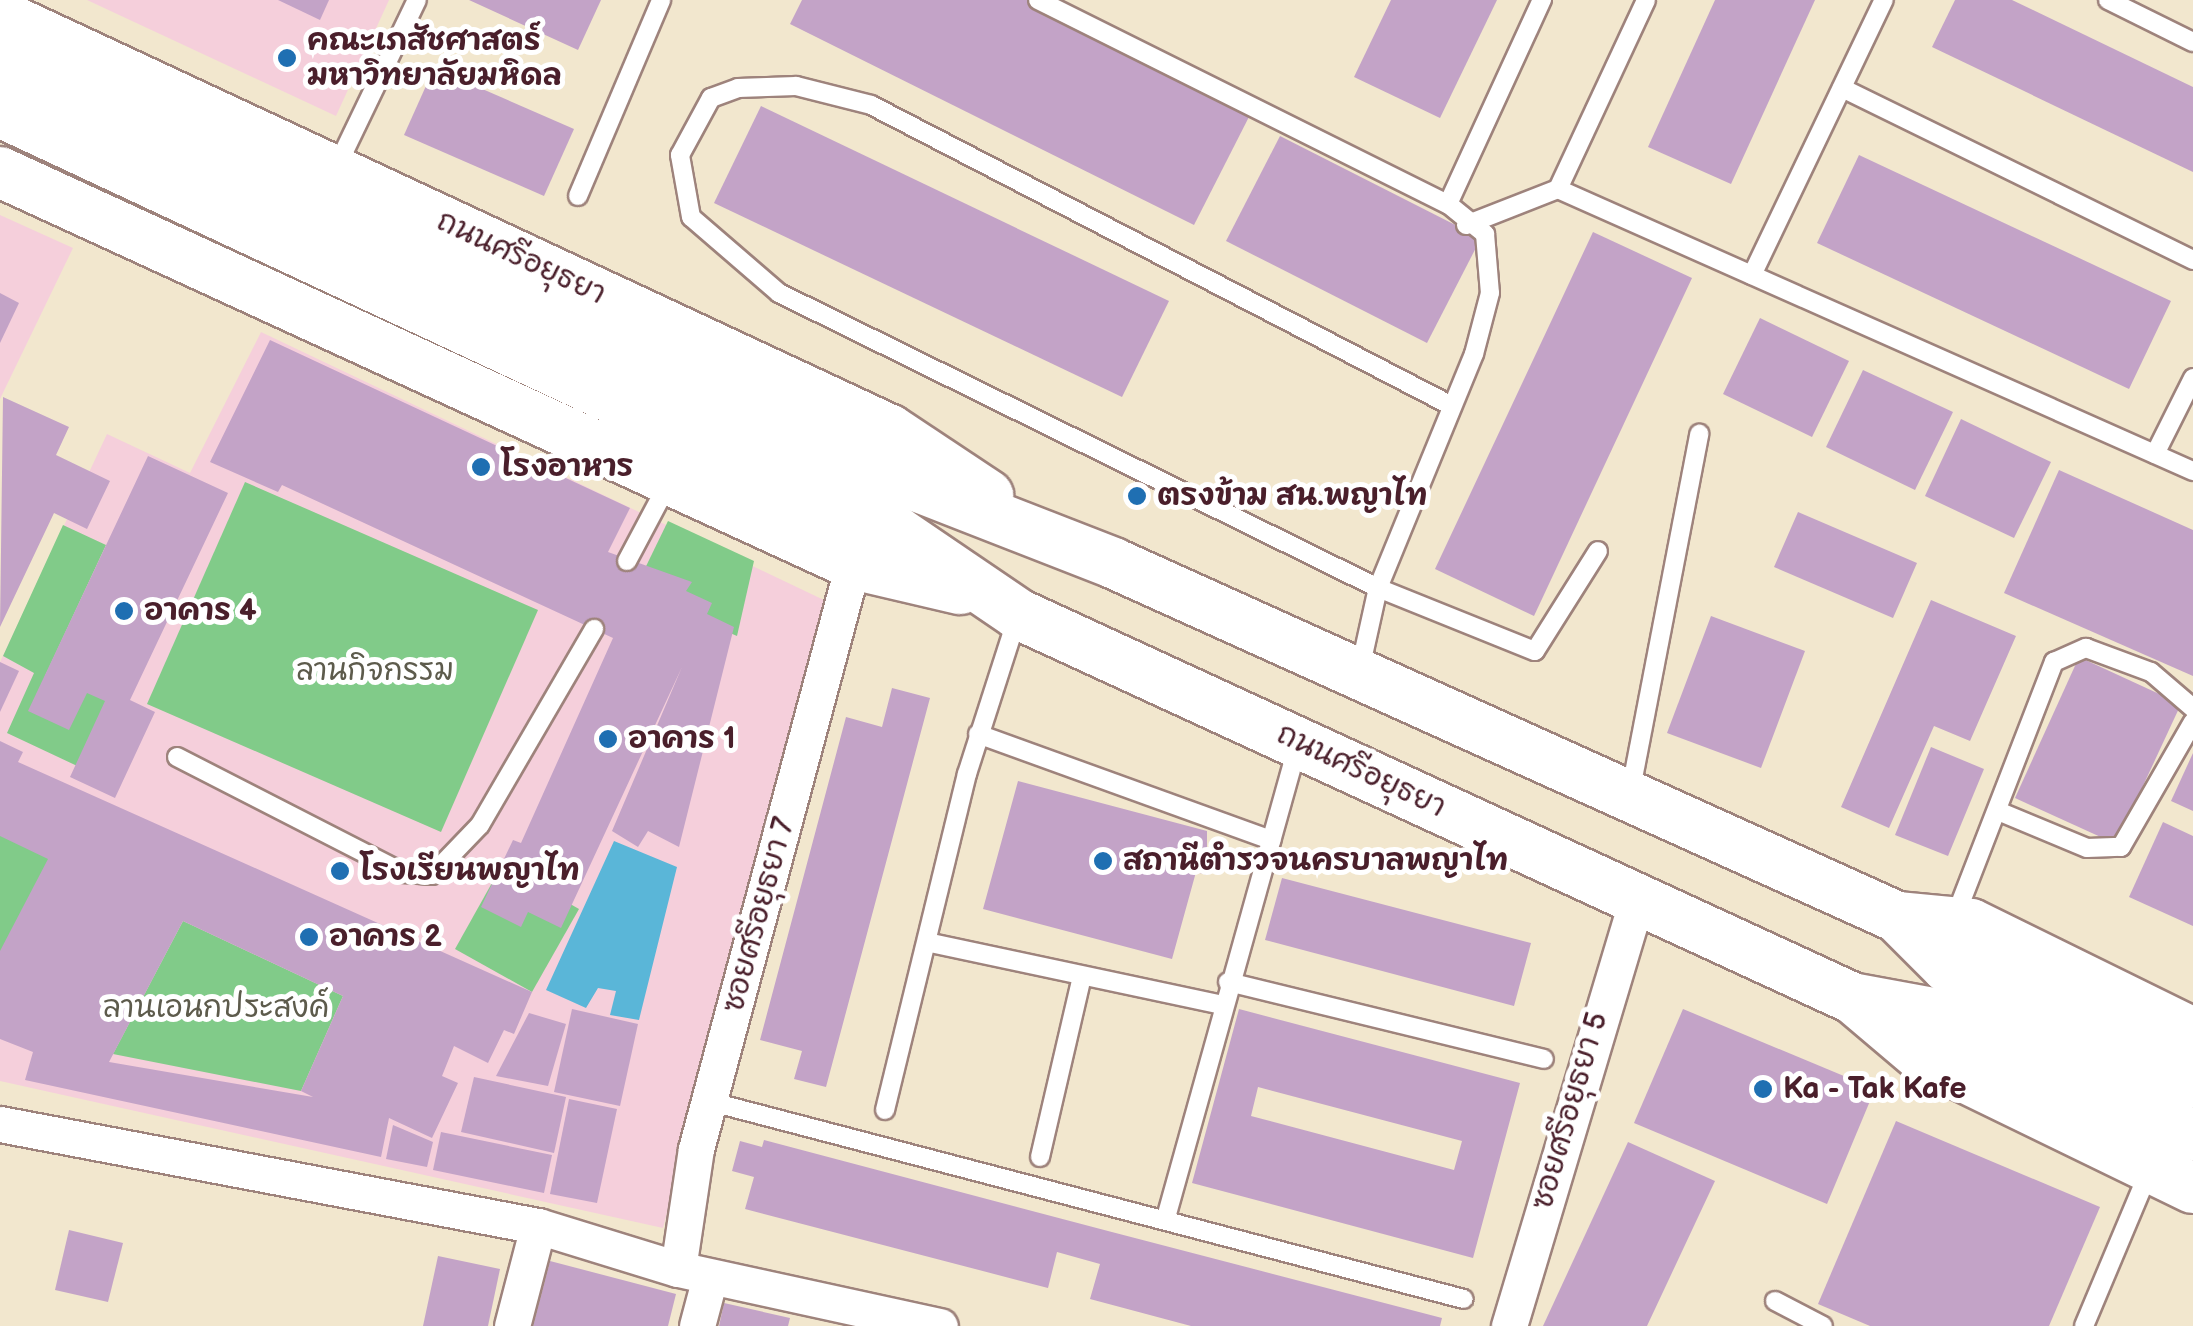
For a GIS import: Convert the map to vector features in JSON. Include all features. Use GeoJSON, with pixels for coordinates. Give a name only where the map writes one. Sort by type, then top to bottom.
{"type":"FeatureCollection","features":[{"type":"Feature","properties":{"kind":"main road","name":"ถนนศรีอยุธยา"},"geometry":{"type":"LineString","coordinates":[[0,15],[890,430],[1027,526]]}},
{"type":"Feature","properties":{"kind":"main road","name":"ถนนศรีอยุธยา"},"geometry":{"type":"LineString","coordinates":[[0,68],[880,472],[1027,526],[1360,672],[1897,917],[1953,923],[2193,1032]]}},
{"type":"Feature","properties":{"kind":"main road","name":"ถนนศรีอยุธยา"},"geometry":{"type":"LineString","coordinates":[[0,112],[896,531],[998,604]]}},
{"type":"Feature","properties":{"kind":"main road","name":"ถนนศรีอยุธยา"},"geometry":{"type":"LineString","coordinates":[[0,172],[853,564],[998,604],[1852,998],[1938,1014],[2193,1135]]}},
{"type":"Feature","properties":{"kind":"main road","name":"ถนนศรีอยุธยา"},"geometry":{"type":"LineString","coordinates":[[1897,917],[1946,967],[2193,1083]]}},
{"type":"Feature","properties":{"kind":"main road","name":"ถนนศรีอยุธยา"},"geometry":{"type":"LineString","coordinates":[[1852,998],[1920,1056],[2172,1178]]}},
{"type":"Feature","properties":{"kind":"street","name":"ซอยศรีอยุธยา 7"},"geometry":{"type":"LineString","coordinates":[[697,1326],[694,1273],[708,1102],[853,564]]}},
{"type":"Feature","properties":{"kind":"street","name":"ซอยศรีอยุธยา 5"},"geometry":{"type":"LineString","coordinates":[[1509,1326],[1637,898]]}},
{"type":"Feature","properties":{"kind":"street"},"geometry":{"type":"LineString","coordinates":[[0,1124],[538,1226],[694,1273],[940,1326]]}},
{"type":"Feature","properties":{"kind":"street"},"geometry":{"type":"LineString","coordinates":[[512,1326],[538,1226]]}},
{"type":"Feature","properties":{"kind":"lane"},"geometry":{"type":"LineString","coordinates":[[335,172],[416,0]]}},
{"type":"Feature","properties":{"kind":"lane"},"geometry":{"type":"LineString","coordinates":[[578,196],[661,0]]}},
{"type":"Feature","properties":{"kind":"lane"},"geometry":{"type":"LineString","coordinates":[[1038,0],[1448,204],[1466,225],[1485,234],[1490,293],[1474,354],[1448,404],[1378,588],[1360,672]]}},
{"type":"Feature","properties":{"kind":"lane"},"geometry":{"type":"LineString","coordinates":[[1448,204],[1542,0]]}},
{"type":"Feature","properties":{"kind":"lane"},"geometry":{"type":"LineString","coordinates":[[1466,225],[1558,189],[1646,0]]}},
{"type":"Feature","properties":{"kind":"lane"},"geometry":{"type":"LineString","coordinates":[[1752,275],[1884,0]]}},
{"type":"Feature","properties":{"kind":"lane"},"geometry":{"type":"LineString","coordinates":[[2108,0],[2193,42]]}},
{"type":"Feature","properties":{"kind":"lane"},"geometry":{"type":"LineString","coordinates":[[1448,404],[871,105],[796,86],[738,88],[711,98],[680,154],[691,217],[779,293],[1378,588],[1535,651],[1548,643],[1598,551]]}},
{"type":"Feature","properties":{"kind":"lane"},"geometry":{"type":"LineString","coordinates":[[1842,88],[2193,260]]}},
{"type":"Feature","properties":{"kind":"lane"},"geometry":{"type":"LineString","coordinates":[[1558,189],[2193,471]]}},
{"type":"Feature","properties":{"kind":"lane"},"geometry":{"type":"LineString","coordinates":[[2155,454],[2193,378]]}},
{"type":"Feature","properties":{"kind":"lane"},"geometry":{"type":"LineString","coordinates":[[1630,794],[1699,434]]}},
{"type":"Feature","properties":{"kind":"lane"},"geometry":{"type":"LineString","coordinates":[[627,561],[671,479]]}},
{"type":"Feature","properties":{"kind":"lane"},"geometry":{"type":"LineString","coordinates":[[885,1110],[931,943],[978,734],[998,604]]}},
{"type":"Feature","properties":{"kind":"lane"},"geometry":{"type":"LineString","coordinates":[[177,757],[404,873],[432,875],[480,825],[594,629]]}},
{"type":"Feature","properties":{"kind":"lane"},"geometry":{"type":"LineString","coordinates":[[1953,923],[2049,673],[2067,653],[2086,648],[2150,672],[2193,708]]}},
{"type":"Feature","properties":{"kind":"lane"},"geometry":{"type":"LineString","coordinates":[[1998,811],[2086,848],[2121,847],[2193,722]]}},
{"type":"Feature","properties":{"kind":"lane"},"geometry":{"type":"LineString","coordinates":[[978,734],[1271,840]]}},
{"type":"Feature","properties":{"kind":"lane"},"geometry":{"type":"LineString","coordinates":[[1167,1214],[1228,982],[1298,742]]}},
{"type":"Feature","properties":{"kind":"lane"},"geometry":{"type":"LineString","coordinates":[[931,943],[1222,1004]]}},
{"type":"Feature","properties":{"kind":"lane"},"geometry":{"type":"LineString","coordinates":[[1040,1158],[1082,977]]}},
{"type":"Feature","properties":{"kind":"lane"},"geometry":{"type":"LineString","coordinates":[[1228,982],[1544,1059]]}},
{"type":"Feature","properties":{"kind":"lane"},"geometry":{"type":"LineString","coordinates":[[708,1102],[1167,1214],[1464,1298]]}},
{"type":"Feature","properties":{"kind":"lane"},"geometry":{"type":"LineString","coordinates":[[2084,1326],[2172,1178]]}},
{"type":"Feature","properties":{"kind":"lane"},"geometry":{"type":"LineString","coordinates":[[1775,1301],[1824,1326]]}},
{"type":"Feature","properties":{"kind":"shaded area","name":"คณะเภสัชศาสตร์ มหาวิทยาลัยมหิดล"},"geometry":{"type":"Polygon","coordinates":[[[87,0],[389,0],[336,116],[87,0]]]}},
{"type":"Feature","properties":{"kind":"shaded area"},"geometry":{"type":"Polygon","coordinates":[[[0,215],[73,248],[0,399],[0,215]]]}},
{"type":"Feature","properties":{"kind":"shaded area","name":"โรงเรียนพญาไท"},"geometry":{"type":"Polygon","coordinates":[[[261,332],[826,601],[663,1228],[0,1081],[0,662],[107,434],[190,473],[261,332]]]}},
{"type":"Feature","properties":{"kind":"green space","name":"ลานกิจกรรม"},"geometry":{"type":"Polygon","coordinates":[[[245,482],[538,610],[441,832],[147,704],[245,482]]]}},
{"type":"Feature","properties":{"kind":"green space"},"geometry":{"type":"Polygon","coordinates":[[[668,521],[754,561],[737,636],[634,591],[668,521]]]}},
{"type":"Feature","properties":{"kind":"green space"},"geometry":{"type":"Polygon","coordinates":[[[63,525],[106,545],[45,676],[121,704],[90,772],[7,733],[34,673],[3,656],[63,525]]]}},
{"type":"Feature","properties":{"kind":"green space"},"geometry":{"type":"Polygon","coordinates":[[[0,830],[64,860],[0,968],[0,830]]]}},
{"type":"Feature","properties":{"kind":"green space"},"geometry":{"type":"Polygon","coordinates":[[[502,865],[579,909],[532,992],[455,949],[502,865]]]}},
{"type":"Feature","properties":{"kind":"green space","name":"ลานเอนกประสงค์"},"geometry":{"type":"Polygon","coordinates":[[[183,921],[343,996],[301,1091],[113,1054],[183,921]]]}},
{"type":"Feature","properties":{"kind":"water"},"geometry":{"type":"Polygon","coordinates":[[[614,841],[677,867],[639,1020],[610,1015],[616,991],[598,988],[586,1008],[546,990],[614,841]]]}},
{"type":"Feature","properties":{"kind":"building"},"geometry":{"type":"Polygon","coordinates":[[[278,0],[329,0],[320,20],[278,0]]]}},
{"type":"Feature","properties":{"kind":"building"},"geometry":{"type":"Polygon","coordinates":[[[469,0],[601,0],[578,50],[469,0]]]}},
{"type":"Feature","properties":{"kind":"building"},"geometry":{"type":"Polygon","coordinates":[[[802,0],[1038,0],[1254,107],[1194,225],[790,24],[802,0]]]}},
{"type":"Feature","properties":{"kind":"building"},"geometry":{"type":"Polygon","coordinates":[[[1391,0],[1497,0],[1440,118],[1354,77],[1391,0]]]}},
{"type":"Feature","properties":{"kind":"building"},"geometry":{"type":"Polygon","coordinates":[[[1715,0],[1815,0],[1731,184],[1648,147],[1715,0]]]}},
{"type":"Feature","properties":{"kind":"building"},"geometry":{"type":"Polygon","coordinates":[[[1955,0],[2012,0],[2193,87],[2193,172],[1932,47],[1955,0]]]}},
{"type":"Feature","properties":{"kind":"building"},"geometry":{"type":"Polygon","coordinates":[[[434,68],[574,129],[544,196],[404,135],[434,68]]]}},
{"type":"Feature","properties":{"kind":"building"},"geometry":{"type":"Polygon","coordinates":[[[761,106],[1169,301],[1122,397],[714,203],[761,106]]]}},
{"type":"Feature","properties":{"kind":"building"},"geometry":{"type":"Polygon","coordinates":[[[1280,136],[1481,238],[1427,343],[1226,241],[1280,136]]]}},
{"type":"Feature","properties":{"kind":"building"},"geometry":{"type":"Polygon","coordinates":[[[1859,155],[2171,301],[2129,389],[1817,243],[1859,155]]]}},
{"type":"Feature","properties":{"kind":"building"},"geometry":{"type":"Polygon","coordinates":[[[1593,232],[1692,278],[1534,616],[1435,569],[1593,232]]]}},
{"type":"Feature","properties":{"kind":"building"},"geometry":{"type":"Polygon","coordinates":[[[0,293],[19,303],[0,343],[0,293]]]}},
{"type":"Feature","properties":{"kind":"building"},"geometry":{"type":"Polygon","coordinates":[[[1760,318],[1849,361],[1812,437],[1723,394],[1760,318]]]}},
{"type":"Feature","properties":{"kind":"building","name":"อาคาร 1"},"geometry":{"type":"Polygon","coordinates":[[[270,340],[630,508],[608,552],[692,582],[686,591],[712,603],[707,614],[734,627],[679,847],[648,831],[638,847],[612,831],[682,667],[561,928],[528,912],[521,927],[481,907],[513,840],[521,843],[613,638],[282,485],[278,492],[210,462],[270,340]]]}},
{"type":"Feature","properties":{"kind":"building"},"geometry":{"type":"Polygon","coordinates":[[[1863,370],[1953,412],[1915,490],[1826,447],[1863,370]]]}},
{"type":"Feature","properties":{"kind":"building"},"geometry":{"type":"Polygon","coordinates":[[[3,397],[69,427],[56,455],[110,481],[87,529],[54,513],[0,627],[3,397]]]}},
{"type":"Feature","properties":{"kind":"building"},"geometry":{"type":"Polygon","coordinates":[[[1961,419],[2051,462],[2014,538],[1925,496],[1961,419]]]}},
{"type":"Feature","properties":{"kind":"building","name":"อาคาร 4"},"geometry":{"type":"Polygon","coordinates":[[[148,456],[228,493],[130,700],[155,712],[115,798],[70,777],[105,701],[87,693],[69,730],[28,711],[148,456]]]}},
{"type":"Feature","properties":{"kind":"building"},"geometry":{"type":"Polygon","coordinates":[[[2059,470],[2193,530],[2193,676],[2004,593],[2059,470]]]}},
{"type":"Feature","properties":{"kind":"building"},"geometry":{"type":"Polygon","coordinates":[[[1798,512],[1917,563],[1893,618],[1774,567],[1798,512]]]}},
{"type":"Feature","properties":{"kind":"building"},"geometry":{"type":"Polygon","coordinates":[[[1931,600],[2016,636],[1970,741],[1934,726],[1889,828],[1841,807],[1931,600]]]}},
{"type":"Feature","properties":{"kind":"building"},"geometry":{"type":"Polygon","coordinates":[[[1711,616],[1805,651],[1761,768],[1667,733],[1711,616]]]}},
{"type":"Feature","properties":{"kind":"building"},"geometry":{"type":"Polygon","coordinates":[[[2079,657],[2181,704],[2116,844],[2015,798],[2079,657]]]}},
{"type":"Feature","properties":{"kind":"building"},"geometry":{"type":"Polygon","coordinates":[[[0,662],[19,671],[0,712],[0,662]]]}},
{"type":"Feature","properties":{"kind":"building"},"geometry":{"type":"Polygon","coordinates":[[[892,688],[930,698],[826,1087],[794,1079],[802,1051],[760,1040],[846,717],[882,727],[892,688]]]}},
{"type":"Feature","properties":{"kind":"building","name":"อาคาร 2"},"geometry":{"type":"Polygon","coordinates":[[[0,741],[23,752],[18,762],[532,992],[514,1034],[504,1030],[488,1063],[454,1046],[442,1076],[458,1083],[432,1138],[389,1118],[381,1157],[25,1080],[33,1052],[0,1039],[0,951],[48,859],[0,836],[0,741]],[[183,921],[109,1062],[313,1097],[301,1091],[343,996],[183,921]]]}},
{"type":"Feature","properties":{"kind":"building"},"geometry":{"type":"Polygon","coordinates":[[[1931,747],[1984,769],[1948,856],[1895,835],[1931,747]]]}},
{"type":"Feature","properties":{"kind":"building"},"geometry":{"type":"Polygon","coordinates":[[[2193,753],[2193,811],[2171,801],[2193,753]]]}},
{"type":"Feature","properties":{"kind":"building","name":"สถานีตำรวจนครบาลพญาไท"},"geometry":{"type":"Polygon","coordinates":[[[1018,781],[1207,831],[1207,875],[1196,872],[1172,959],[983,909],[1018,781]]]}},
{"type":"Feature","properties":{"kind":"building"},"geometry":{"type":"Polygon","coordinates":[[[2163,822],[2193,836],[2193,926],[2129,897],[2163,822]]]}},
{"type":"Feature","properties":{"kind":"building"},"geometry":{"type":"Polygon","coordinates":[[[1282,878],[1531,943],[1514,1006],[1265,940],[1282,878]]]}},
{"type":"Feature","properties":{"kind":"building"},"geometry":{"type":"Polygon","coordinates":[[[572,1009],[638,1024],[620,1106],[554,1092],[572,1009]]]}},
{"type":"Feature","properties":{"kind":"building"},"geometry":{"type":"Polygon","coordinates":[[[1239,1009],[1520,1083],[1473,1258],[1192,1183],[1239,1009]],[[1258,1087],[1251,1116],[1454,1170],[1462,1141],[1258,1087]]]}},
{"type":"Feature","properties":{"kind":"building"},"geometry":{"type":"Polygon","coordinates":[[[1683,1009],[1875,1089],[1827,1204],[1634,1123],[1683,1009]]]}},
{"type":"Feature","properties":{"kind":"building"},"geometry":{"type":"Polygon","coordinates":[[[529,1013],[566,1024],[548,1086],[496,1076],[529,1013]]]}},
{"type":"Feature","properties":{"kind":"building"},"geometry":{"type":"Polygon","coordinates":[[[474,1077],[566,1097],[554,1153],[461,1132],[474,1077]]]}},
{"type":"Feature","properties":{"kind":"building"},"geometry":{"type":"Polygon","coordinates":[[[569,1099],[617,1109],[597,1203],[550,1194],[569,1099]]]}},
{"type":"Feature","properties":{"kind":"building"},"geometry":{"type":"Polygon","coordinates":[[[1896,1121],[2100,1207],[2049,1326],[1870,1326],[1818,1304],[1896,1121]]]}},
{"type":"Feature","properties":{"kind":"building"},"geometry":{"type":"Polygon","coordinates":[[[393,1125],[433,1142],[427,1167],[386,1159],[393,1125]]]}},
{"type":"Feature","properties":{"kind":"building"},"geometry":{"type":"Polygon","coordinates":[[[441,1132],[552,1155],[544,1193],[433,1170],[441,1132]]]}},
{"type":"Feature","properties":{"kind":"building"},"geometry":{"type":"Polygon","coordinates":[[[764,1140],[1442,1318],[1440,1326],[1191,1326],[1090,1299],[1100,1264],[1057,1252],[1048,1288],[745,1209],[754,1177],[732,1171],[740,1141],[762,1147],[764,1140]]]}},
{"type":"Feature","properties":{"kind":"building"},"geometry":{"type":"Polygon","coordinates":[[[1628,1142],[1715,1181],[1647,1326],[1543,1326],[1628,1142]]]}},
{"type":"Feature","properties":{"kind":"building"},"geometry":{"type":"Polygon","coordinates":[[[69,1230],[123,1243],[108,1302],[55,1290],[69,1230]]]}},
{"type":"Feature","properties":{"kind":"building"},"geometry":{"type":"Polygon","coordinates":[[[438,1256],[500,1269],[488,1326],[423,1326],[438,1256]]]}},
{"type":"Feature","properties":{"kind":"building"},"geometry":{"type":"Polygon","coordinates":[[[550,1261],[676,1294],[668,1326],[533,1326],[550,1261]]]}},
{"type":"Feature","properties":{"kind":"building"},"geometry":{"type":"Polygon","coordinates":[[[724,1303],[790,1318],[788,1326],[719,1326],[724,1303]]]}},
{"type":"Feature","properties":{"kind":"place","name":"คณะเภสัชศาสตร์ มหาวิทยาลัยมหิดล"},"geometry":{"type":"Point","coordinates":[287,58]}},
{"type":"Feature","properties":{"kind":"place","name":"โรงอาหาร"},"geometry":{"type":"Point","coordinates":[481,467]}},
{"type":"Feature","properties":{"kind":"place","name":"ตรงข้าม สน.พญาไท"},"geometry":{"type":"Point","coordinates":[1137,496]}},
{"type":"Feature","properties":{"kind":"place","name":"อาคาร 4"},"geometry":{"type":"Point","coordinates":[124,611]}},
{"type":"Feature","properties":{"kind":"place","name":"อาคาร 1"},"geometry":{"type":"Point","coordinates":[608,739]}},
{"type":"Feature","properties":{"kind":"place","name":"สถานีตำรวจนครบาลพญาไท"},"geometry":{"type":"Point","coordinates":[1103,861]}},
{"type":"Feature","properties":{"kind":"place","name":"โรงเรียนพญาไท"},"geometry":{"type":"Point","coordinates":[340,871]}},
{"type":"Feature","properties":{"kind":"place","name":"อาคาร 2"},"geometry":{"type":"Point","coordinates":[309,937]}},
{"type":"Feature","properties":{"kind":"place","name":"Ka - Tak Kafe"},"geometry":{"type":"Point","coordinates":[1763,1089]}}]}
